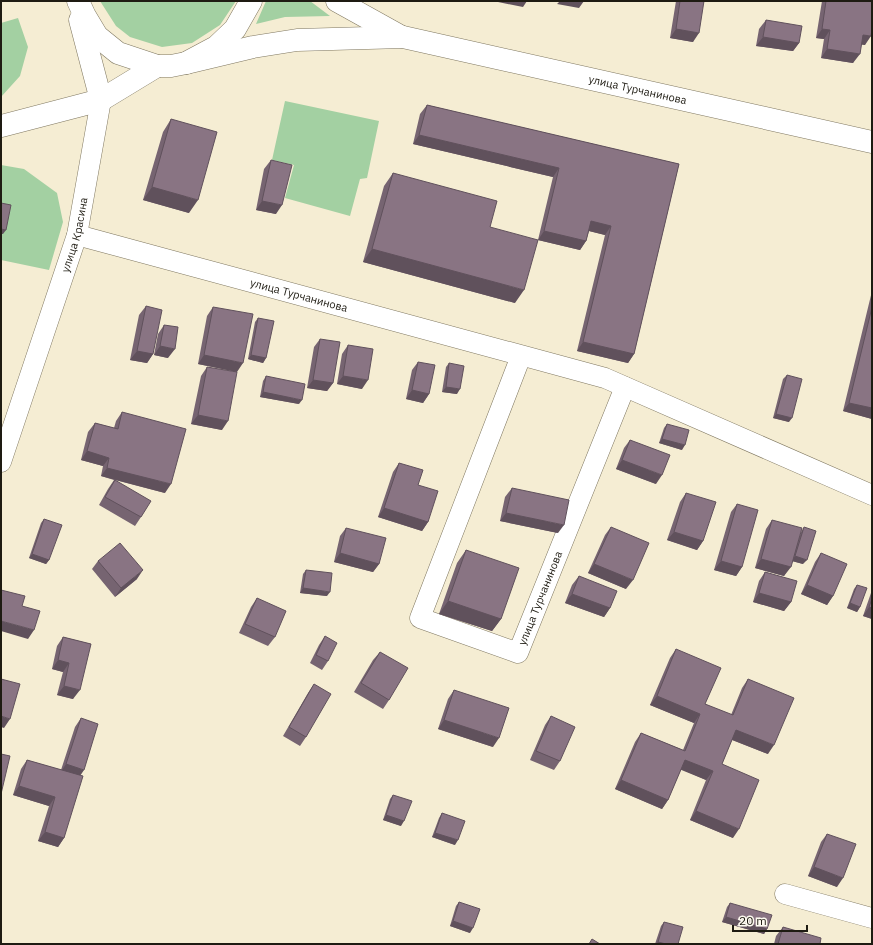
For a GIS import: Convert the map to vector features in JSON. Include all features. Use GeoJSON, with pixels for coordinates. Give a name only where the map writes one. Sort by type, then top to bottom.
{"type":"FeatureCollection","features":[{"type":"Feature","properties":{"kind":"street"},"geometry":{"type":"LineString","coordinates":[[77,1],[97,36],[118,53],[157,66],[171,66],[186,63],[216,47],[235,29],[251,1]]}},
{"type":"Feature","properties":{"kind":"street","name":"улица Красина"},"geometry":{"type":"LineString","coordinates":[[1,462],[77,235],[101,100],[77,1]]}},
{"type":"Feature","properties":{"kind":"street","name":"улица Турчанинова"},"geometry":{"type":"LineString","coordinates":[[337,1],[403,37]]}},
{"type":"Feature","properties":{"kind":"street","name":"улица Турчанинова"},"geometry":{"type":"LineString","coordinates":[[186,63],[253,47],[297,40],[403,37],[872,142]]}},
{"type":"Feature","properties":{"kind":"street"},"geometry":{"type":"LineString","coordinates":[[1,126],[101,100],[157,66]]}},
{"type":"Feature","properties":{"kind":"street","name":"улица Турчанинова"},"geometry":{"type":"LineString","coordinates":[[77,235],[605,378],[872,495]]}},
{"type":"Feature","properties":{"kind":"street","name":"улица Турчанинова"},"geometry":{"type":"LineString","coordinates":[[521,356],[420,618],[518,653],[626,387]]}},
{"type":"Feature","properties":{"kind":"street"},"geometry":{"type":"LineString","coordinates":[[785,894],[872,918]]}},
{"type":"Feature","properties":{"kind":"green space"},"geometry":{"type":"Polygon","coordinates":[[[100,1],[236,1],[220,25],[192,43],[162,47],[130,37],[116,26],[100,1]]]}},
{"type":"Feature","properties":{"kind":"green space"},"geometry":{"type":"Polygon","coordinates":[[[266,1],[310,1],[330,16],[285,17],[256,24],[266,1]]]}},
{"type":"Feature","properties":{"kind":"green space"},"geometry":{"type":"Polygon","coordinates":[[[18,18],[28,47],[20,76],[1,97],[1,23],[18,18]]]}},
{"type":"Feature","properties":{"kind":"green space"},"geometry":{"type":"Polygon","coordinates":[[[285,101],[379,121],[367,178],[360,179],[350,216],[285,198],[294,165],[272,160],[285,101]]]}},
{"type":"Feature","properties":{"kind":"green space"},"geometry":{"type":"Polygon","coordinates":[[[1,165],[24,169],[57,193],[63,222],[49,270],[1,260],[1,165]]]}},
{"type":"Feature","properties":{"kind":"building"},"geometry":{"type":"Polygon","coordinates":[[[680,1],[704,1],[699,33],[676,29],[680,1]]]}},
{"type":"Feature","properties":{"kind":"building"},"geometry":{"type":"Polygon","coordinates":[[[826,1],[872,1],[871,36],[863,35],[860,54],[827,49],[830,30],[822,29],[826,1]]]}},
{"type":"Feature","properties":{"kind":"building"},"geometry":{"type":"Polygon","coordinates":[[[766,20],[802,26],[799,43],[763,37],[766,20]]]}},
{"type":"Feature","properties":{"kind":"building"},"geometry":{"type":"Polygon","coordinates":[[[427,105],[679,164],[634,354],[583,342],[611,226],[591,221],[586,241],[544,231],[559,168],[419,135],[427,105]]]}},
{"type":"Feature","properties":{"kind":"building"},"geometry":{"type":"Polygon","coordinates":[[[171,119],[217,132],[198,200],[152,187],[171,119]]]}},
{"type":"Feature","properties":{"kind":"building"},"geometry":{"type":"Polygon","coordinates":[[[271,160],[292,165],[282,205],[262,201],[271,160]]]}},
{"type":"Feature","properties":{"kind":"building"},"geometry":{"type":"Polygon","coordinates":[[[393,173],[497,201],[490,227],[538,240],[524,290],[372,249],[393,173]]]}},
{"type":"Feature","properties":{"kind":"building"},"geometry":{"type":"Polygon","coordinates":[[[1,203],[11,205],[6,230],[1,229],[1,203]]]}},
{"type":"Feature","properties":{"kind":"building"},"geometry":{"type":"Polygon","coordinates":[[[146,306],[162,310],[153,354],[137,351],[146,306]]]}},
{"type":"Feature","properties":{"kind":"building"},"geometry":{"type":"Polygon","coordinates":[[[213,307],[253,314],[243,363],[204,355],[213,307]]]}},
{"type":"Feature","properties":{"kind":"building"},"geometry":{"type":"Polygon","coordinates":[[[872,307],[872,408],[849,403],[872,307]]]}},
{"type":"Feature","properties":{"kind":"building"},"geometry":{"type":"Polygon","coordinates":[[[258,318],[274,321],[266,358],[251,355],[258,318]]]}},
{"type":"Feature","properties":{"kind":"building"},"geometry":{"type":"Polygon","coordinates":[[[164,325],[178,327],[175,349],[160,346],[164,325]]]}},
{"type":"Feature","properties":{"kind":"building"},"geometry":{"type":"Polygon","coordinates":[[[320,339],[340,342],[333,383],[313,380],[320,339]]]}},
{"type":"Feature","properties":{"kind":"building"},"geometry":{"type":"Polygon","coordinates":[[[348,345],[373,349],[368,380],[343,376],[348,345]]]}},
{"type":"Feature","properties":{"kind":"building"},"geometry":{"type":"Polygon","coordinates":[[[418,362],[435,365],[429,394],[412,390],[418,362]]]}},
{"type":"Feature","properties":{"kind":"building"},"geometry":{"type":"Polygon","coordinates":[[[449,363],[464,366],[460,389],[446,387],[449,363]]]}},
{"type":"Feature","properties":{"kind":"building"},"geometry":{"type":"Polygon","coordinates":[[[207,367],[237,372],[228,421],[198,415],[207,367]]]}},
{"type":"Feature","properties":{"kind":"building"},"geometry":{"type":"Polygon","coordinates":[[[787,375],[802,379],[792,418],[776,414],[787,375]]]}},
{"type":"Feature","properties":{"kind":"building"},"geometry":{"type":"Polygon","coordinates":[[[266,376],[305,384],[302,400],[263,392],[266,376]]]}},
{"type":"Feature","properties":{"kind":"building"},"geometry":{"type":"Polygon","coordinates":[[[122,412],[186,429],[171,484],[107,468],[109,458],[87,451],[95,423],[118,429],[122,412]]]}},
{"type":"Feature","properties":{"kind":"building"},"geometry":{"type":"Polygon","coordinates":[[[667,424],[689,430],[685,445],[662,439],[667,424]]]}},
{"type":"Feature","properties":{"kind":"building"},"geometry":{"type":"Polygon","coordinates":[[[630,440],[670,455],[662,475],[622,460],[630,440]]]}},
{"type":"Feature","properties":{"kind":"building"},"geometry":{"type":"Polygon","coordinates":[[[399,463],[423,470],[418,485],[438,491],[428,522],[384,508],[399,463]]]}},
{"type":"Feature","properties":{"kind":"building"},"geometry":{"type":"Polygon","coordinates":[[[115,480],[151,501],[141,517],[105,497],[115,480]]]}},
{"type":"Feature","properties":{"kind":"building"},"geometry":{"type":"Polygon","coordinates":[[[512,488],[569,500],[564,525],[506,513],[512,488]]]}},
{"type":"Feature","properties":{"kind":"building"},"geometry":{"type":"Polygon","coordinates":[[[686,493],[716,502],[703,541],[674,532],[686,493]]]}},
{"type":"Feature","properties":{"kind":"building"},"geometry":{"type":"Polygon","coordinates":[[[737,504],[758,510],[742,567],[721,561],[737,504]]]}},
{"type":"Feature","properties":{"kind":"building"},"geometry":{"type":"Polygon","coordinates":[[[44,519],[62,525],[49,560],[32,554],[44,519]]]}},
{"type":"Feature","properties":{"kind":"building"},"geometry":{"type":"Polygon","coordinates":[[[772,520],[802,528],[791,567],[761,559],[772,520]]]}},
{"type":"Feature","properties":{"kind":"building"},"geometry":{"type":"Polygon","coordinates":[[[611,527],[649,543],[633,580],[594,564],[611,527]]]}},
{"type":"Feature","properties":{"kind":"building"},"geometry":{"type":"Polygon","coordinates":[[[804,527],[816,531],[807,560],[795,556],[804,527]]]}},
{"type":"Feature","properties":{"kind":"building"},"geometry":{"type":"Polygon","coordinates":[[[346,528],[386,538],[379,564],[340,553],[346,528]]]}},
{"type":"Feature","properties":{"kind":"building"},"geometry":{"type":"Polygon","coordinates":[[[120,543],[143,570],[121,588],[98,561],[120,543]]]}},
{"type":"Feature","properties":{"kind":"building"},"geometry":{"type":"Polygon","coordinates":[[[466,550],[519,568],[501,619],[448,601],[466,550]]]}},
{"type":"Feature","properties":{"kind":"building"},"geometry":{"type":"Polygon","coordinates":[[[821,553],[847,564],[833,596],[807,585],[821,553]]]}},
{"type":"Feature","properties":{"kind":"building"},"geometry":{"type":"Polygon","coordinates":[[[306,570],[332,573],[330,592],[303,588],[306,570]]]}},
{"type":"Feature","properties":{"kind":"building"},"geometry":{"type":"Polygon","coordinates":[[[765,572],[797,581],[791,602],[759,593],[765,572]]]}},
{"type":"Feature","properties":{"kind":"building"},"geometry":{"type":"Polygon","coordinates":[[[579,576],[617,591],[610,608],[572,594],[579,576]]]}},
{"type":"Feature","properties":{"kind":"building"},"geometry":{"type":"Polygon","coordinates":[[[857,585],[867,588],[860,607],[850,603],[857,585]]]}},
{"type":"Feature","properties":{"kind":"building"},"geometry":{"type":"Polygon","coordinates":[[[1,590],[25,596],[22,606],[40,611],[34,630],[1,621],[1,590]]]}},
{"type":"Feature","properties":{"kind":"building"},"geometry":{"type":"Polygon","coordinates":[[[257,598],[286,611],[275,637],[245,624],[257,598]]]}},
{"type":"Feature","properties":{"kind":"building"},"geometry":{"type":"Polygon","coordinates":[[[872,599],[872,608],[869,607],[872,599]]]}},
{"type":"Feature","properties":{"kind":"building"},"geometry":{"type":"Polygon","coordinates":[[[325,636],[337,643],[328,661],[316,655],[325,636]]]}},
{"type":"Feature","properties":{"kind":"building"},"geometry":{"type":"Polygon","coordinates":[[[63,637],[91,644],[80,690],[64,686],[69,663],[58,660],[63,637]]]}},
{"type":"Feature","properties":{"kind":"building"},"geometry":{"type":"Polygon","coordinates":[[[676,649],[721,668],[705,704],[733,715],[748,679],[794,698],[774,745],[736,730],[722,764],[759,780],[739,829],[696,811],[713,771],[685,760],[668,800],[621,780],[641,733],[685,751],[700,714],[657,696],[676,649]]]}},
{"type":"Feature","properties":{"kind":"building"},"geometry":{"type":"Polygon","coordinates":[[[380,652],[408,668],[389,700],[361,683],[380,652]]]}},
{"type":"Feature","properties":{"kind":"building"},"geometry":{"type":"Polygon","coordinates":[[[1,679],[20,684],[10,719],[1,716],[1,679]]]}},
{"type":"Feature","properties":{"kind":"building"},"geometry":{"type":"Polygon","coordinates":[[[314,684],[331,694],[306,737],[289,727],[314,684]]]}},
{"type":"Feature","properties":{"kind":"building"},"geometry":{"type":"Polygon","coordinates":[[[454,690],[509,708],[499,738],[444,720],[454,690]]]}},
{"type":"Feature","properties":{"kind":"building"},"geometry":{"type":"Polygon","coordinates":[[[551,716],[575,727],[560,761],[536,751],[551,716]]]}},
{"type":"Feature","properties":{"kind":"building"},"geometry":{"type":"Polygon","coordinates":[[[81,718],[98,724],[84,770],[66,764],[81,718]]]}},
{"type":"Feature","properties":{"kind":"building"},"geometry":{"type":"Polygon","coordinates":[[[1,754],[10,756],[1,794],[1,754]]]}},
{"type":"Feature","properties":{"kind":"building"},"geometry":{"type":"Polygon","coordinates":[[[27,760],[83,776],[64,838],[45,832],[55,797],[19,786],[27,760]]]}},
{"type":"Feature","properties":{"kind":"building"},"geometry":{"type":"Polygon","coordinates":[[[393,795],[412,801],[404,821],[386,815],[393,795]]]}},
{"type":"Feature","properties":{"kind":"building"},"geometry":{"type":"Polygon","coordinates":[[[442,813],[465,821],[458,840],[435,833],[442,813]]]}},
{"type":"Feature","properties":{"kind":"building"},"geometry":{"type":"Polygon","coordinates":[[[827,834],[856,844],[843,878],[814,867],[827,834]]]}},
{"type":"Feature","properties":{"kind":"building"},"geometry":{"type":"Polygon","coordinates":[[[459,902],[480,909],[473,928],[453,921],[459,902]]]}},
{"type":"Feature","properties":{"kind":"building"},"geometry":{"type":"Polygon","coordinates":[[[730,903],[772,915],[767,929],[726,917],[730,903]]]}},
{"type":"Feature","properties":{"kind":"building"},"geometry":{"type":"Polygon","coordinates":[[[664,922],[683,927],[678,944],[658,942],[664,922]]]}},
{"type":"Feature","properties":{"kind":"building"},"geometry":{"type":"Polygon","coordinates":[[[783,927],[821,938],[820,944],[778,944],[783,927]]]}},
{"type":"Feature","properties":{"kind":"building"},"geometry":{"type":"Polygon","coordinates":[[[592,939],[600,944],[589,944],[592,939]]]}}]}
